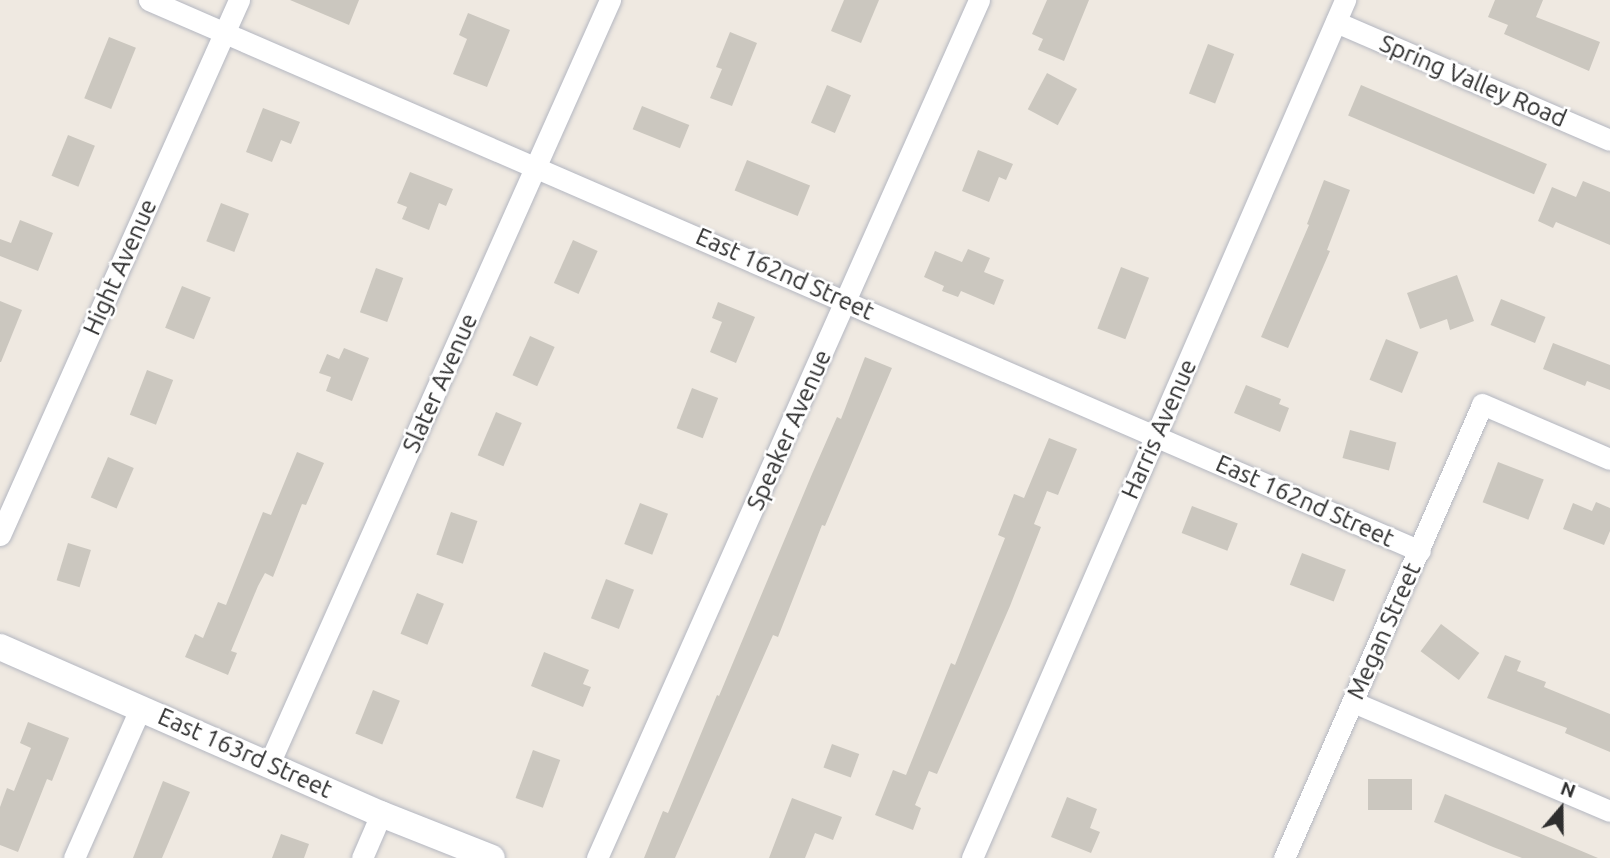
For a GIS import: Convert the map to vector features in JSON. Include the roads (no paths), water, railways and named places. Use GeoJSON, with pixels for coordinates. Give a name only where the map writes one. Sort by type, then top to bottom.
{"type":"FeatureCollection","features":[{"type":"Feature","properties":{"kind":"street","name":"East 162nd Street"},"geometry":{"type":"LineString","coordinates":[[149,0],[1420,551]]}},
{"type":"Feature","properties":{"kind":"street","name":"Hight Avenue"},"geometry":{"type":"LineString","coordinates":[[0,535],[239,0]]}},
{"type":"Feature","properties":{"kind":"street","name":"Slater Avenue"},"geometry":{"type":"LineString","coordinates":[[269,764],[610,0]]}},
{"type":"Feature","properties":{"kind":"street","name":"Speaker Avenue"},"geometry":{"type":"LineString","coordinates":[[597,858],[979,0]]}},
{"type":"Feature","properties":{"kind":"street","name":"Harris Avenue"},"geometry":{"type":"LineString","coordinates":[[972,858],[1345,0]]}},
{"type":"Feature","properties":{"kind":"street","name":"Spring Valley Road"},"geometry":{"type":"LineString","coordinates":[[1336,22],[1610,140]]}},
{"type":"Feature","properties":{"kind":"street","name":"Megan Street"},"geometry":{"type":"LineString","coordinates":[[1284,858],[1482,404],[1610,459]]}},
{"type":"Feature","properties":{"kind":"street","name":"East 163rd Street"},"geometry":{"type":"LineString","coordinates":[[0,647],[381,814],[492,858]]}},
{"type":"Feature","properties":{"kind":"street"},"geometry":{"type":"LineString","coordinates":[[1353,702],[1610,811]]}},
{"type":"Feature","properties":{"kind":"street"},"geometry":{"type":"LineString","coordinates":[[74,858],[141,707]]}},
{"type":"Feature","properties":{"kind":"street"},"geometry":{"type":"LineString","coordinates":[[362,858],[381,814]]}}]}
